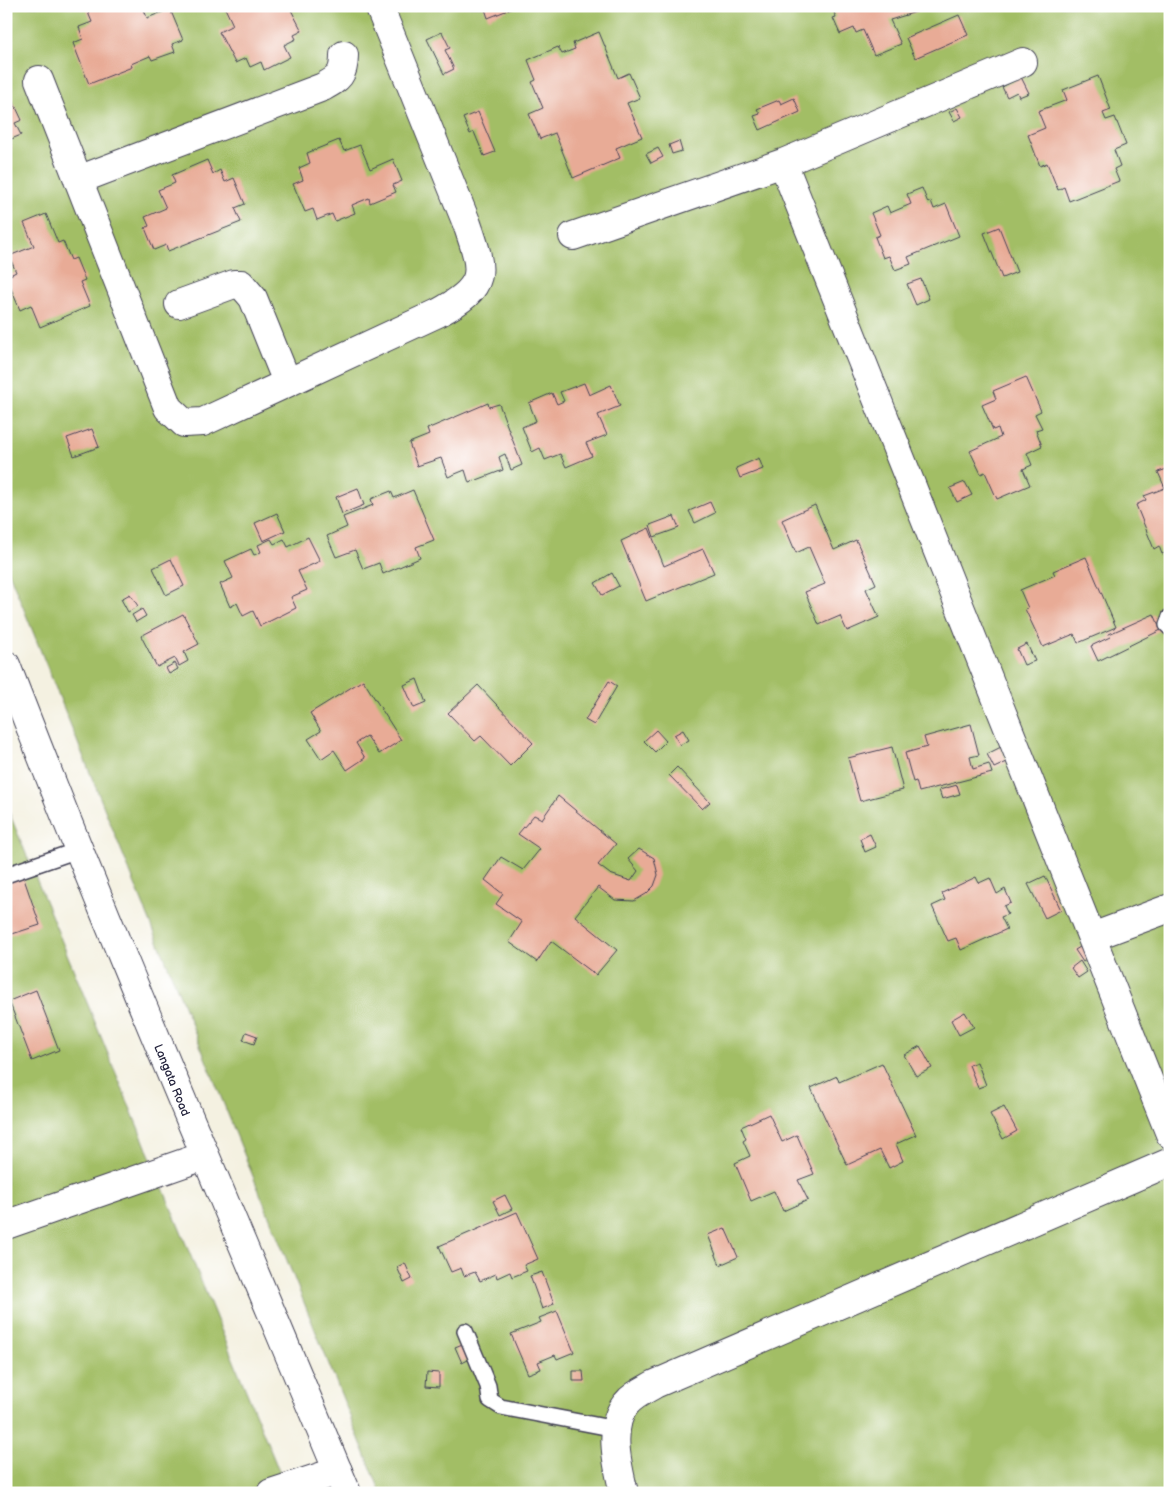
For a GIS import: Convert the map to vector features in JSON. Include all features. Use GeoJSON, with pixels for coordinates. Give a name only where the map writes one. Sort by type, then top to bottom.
{"type":"FeatureCollection","features":[{"type":"Feature","properties":{"kind":"street"},"geometry":{"type":"LineString","coordinates":[[39,80],[156,384],[168,408],[184,423],[203,422],[457,302],[470,291],[480,271],[478,257],[463,215],[379,6]]}},
{"type":"Feature","properties":{"kind":"street"},"geometry":{"type":"LineString","coordinates":[[78,180],[323,87],[337,79],[344,69],[344,55]]}},
{"type":"Feature","properties":{"kind":"street"},"geometry":{"type":"LineString","coordinates":[[573,236],[783,163],[1023,62]]}},
{"type":"Feature","properties":{"kind":"street"},"geometry":{"type":"LineString","coordinates":[[783,163],[940,562],[1170,1134]]}},
{"type":"Feature","properties":{"kind":"street"},"geometry":{"type":"LineString","coordinates":[[179,304],[234,284],[241,284],[253,298],[287,382]]}},
{"type":"Feature","properties":{"kind":"street","name":"Langata Road"},"geometry":{"type":"LineString","coordinates":[[6,665],[78,850],[204,1156],[342,1482]]}},
{"type":"Feature","properties":{"kind":"street"},"geometry":{"type":"LineString","coordinates":[[1092,937],[1170,908]]}},
{"type":"Feature","properties":{"kind":"street"},"geometry":{"type":"LineString","coordinates":[[6,1225],[204,1156]]}},
{"type":"Feature","properties":{"kind":"street"},"geometry":{"type":"LineString","coordinates":[[624,1493],[616,1429],[618,1416],[626,1404],[655,1384],[1170,1162]]}},
{"type":"Feature","properties":{"kind":"street"},"geometry":{"type":"LineString","coordinates":[[271,1493],[342,1482]]}},
{"type":"Feature","properties":{"kind":"lane"},"geometry":{"type":"LineString","coordinates":[[1170,617],[1166,624],[1170,628]]}},
{"type":"Feature","properties":{"kind":"lane"},"geometry":{"type":"LineString","coordinates":[[6,875],[78,850]]}},
{"type":"Feature","properties":{"kind":"lane"},"geometry":{"type":"LineString","coordinates":[[465,1331],[488,1386],[490,1400],[501,1407],[616,1429]]}},
{"type":"Feature","properties":{"kind":"green space"},"geometry":{"type":"Polygon","coordinates":[[[6,6],[1170,6],[1170,1493],[381,1493],[6,565],[6,6]]]}},
{"type":"Feature","properties":{"kind":"green space"},"geometry":{"type":"Polygon","coordinates":[[[6,805],[288,1493],[6,1493],[6,805]]]}},
{"type":"Feature","properties":{"kind":"building"},"geometry":{"type":"Polygon","coordinates":[[[97,6],[125,6],[126,8],[143,6],[147,18],[170,9],[183,40],[172,44],[175,52],[152,60],[150,56],[131,64],[132,67],[89,84],[73,43],[83,39],[79,27],[92,22],[87,10],[97,6]]]}},
{"type":"Feature","properties":{"kind":"building"},"geometry":{"type":"Polygon","coordinates":[[[227,6],[289,6],[302,31],[294,35],[296,39],[284,45],[290,57],[264,70],[261,62],[250,67],[246,58],[235,63],[219,32],[233,25],[225,8],[227,6]]]}},
{"type":"Feature","properties":{"kind":"building"},"geometry":{"type":"Polygon","coordinates":[[[484,6],[518,6],[488,18],[484,6]]]}},
{"type":"Feature","properties":{"kind":"building"},"geometry":{"type":"Polygon","coordinates":[[[831,6],[913,6],[916,12],[890,20],[901,44],[874,55],[863,30],[856,33],[854,28],[840,34],[833,18],[836,17],[831,6]]]}},
{"type":"Feature","properties":{"kind":"building"},"geometry":{"type":"Polygon","coordinates":[[[959,15],[968,35],[915,58],[906,38],[959,15]]]}},
{"type":"Feature","properties":{"kind":"building"},"geometry":{"type":"Polygon","coordinates":[[[442,32],[450,48],[445,50],[454,69],[444,74],[427,39],[442,32]]]}},
{"type":"Feature","properties":{"kind":"building"},"geometry":{"type":"Polygon","coordinates":[[[599,32],[618,78],[629,73],[640,98],[627,103],[642,137],[616,148],[620,158],[573,178],[555,133],[540,139],[529,114],[543,108],[532,82],[536,80],[528,60],[558,47],[562,54],[575,49],[573,43],[599,32]]]}},
{"type":"Feature","properties":{"kind":"building"},"geometry":{"type":"Polygon","coordinates":[[[1098,76],[1111,110],[1103,113],[1106,120],[1115,117],[1126,145],[1114,150],[1120,166],[1114,169],[1119,181],[1069,201],[1064,187],[1058,190],[1047,163],[1040,166],[1028,135],[1045,128],[1038,111],[1067,100],[1063,90],[1098,76]]]}},
{"type":"Feature","properties":{"kind":"building"},"geometry":{"type":"Polygon","coordinates":[[[1021,77],[1029,93],[1019,97],[1017,92],[1007,97],[1002,87],[1021,77]]]}},
{"type":"Feature","properties":{"kind":"building"},"geometry":{"type":"Polygon","coordinates":[[[6,96],[10,104],[14,103],[22,120],[15,123],[21,135],[9,140],[12,148],[6,150],[6,96]]]}},
{"type":"Feature","properties":{"kind":"building"},"geometry":{"type":"Polygon","coordinates":[[[794,98],[800,112],[760,130],[754,116],[760,114],[757,109],[779,100],[781,104],[794,98]]]}},
{"type":"Feature","properties":{"kind":"building"},"geometry":{"type":"Polygon","coordinates":[[[957,108],[962,117],[954,121],[949,112],[957,108]]]}},
{"type":"Feature","properties":{"kind":"building"},"geometry":{"type":"Polygon","coordinates":[[[478,112],[495,152],[484,156],[474,132],[470,134],[463,118],[478,112]]]}},
{"type":"Feature","properties":{"kind":"building"},"geometry":{"type":"Polygon","coordinates":[[[339,140],[344,151],[360,145],[370,169],[393,159],[402,181],[393,185],[396,192],[370,203],[369,198],[352,205],[355,213],[335,221],[332,214],[317,220],[313,209],[305,212],[293,184],[303,180],[299,168],[310,163],[307,153],[339,140]]]}},
{"type":"Feature","properties":{"kind":"building"},"geometry":{"type":"Polygon","coordinates":[[[679,141],[682,151],[672,154],[669,145],[679,141]]]}},
{"type":"Feature","properties":{"kind":"building"},"geometry":{"type":"Polygon","coordinates":[[[658,148],[663,157],[651,163],[646,154],[658,148]]]}},
{"type":"Feature","properties":{"kind":"building"},"geometry":{"type":"Polygon","coordinates":[[[207,160],[213,174],[220,170],[225,182],[234,178],[245,204],[235,208],[241,222],[168,251],[166,245],[154,250],[145,228],[149,226],[145,217],[166,208],[158,190],[175,183],[172,175],[207,160]]]}},
{"type":"Feature","properties":{"kind":"building"},"geometry":{"type":"Polygon","coordinates":[[[922,188],[928,203],[931,201],[934,209],[946,204],[959,236],[908,257],[911,264],[895,270],[889,256],[883,258],[875,237],[880,235],[871,213],[887,206],[890,213],[911,204],[907,194],[922,188]]]}},
{"type":"Feature","properties":{"kind":"building"},"geometry":{"type":"Polygon","coordinates":[[[46,214],[58,243],[63,241],[71,260],[76,258],[85,280],[80,282],[90,306],[40,327],[31,305],[20,310],[6,277],[16,272],[9,256],[34,246],[24,223],[46,214]]]}},
{"type":"Feature","properties":{"kind":"building"},"geometry":{"type":"Polygon","coordinates":[[[999,227],[1017,272],[1002,278],[984,233],[999,227]]]}},
{"type":"Feature","properties":{"kind":"building"},"geometry":{"type":"Polygon","coordinates":[[[921,279],[929,299],[916,305],[907,284],[921,279]]]}},
{"type":"Feature","properties":{"kind":"building"},"geometry":{"type":"Polygon","coordinates":[[[1026,377],[1041,411],[1035,414],[1042,428],[1036,430],[1042,446],[1027,453],[1032,465],[1023,469],[1030,485],[997,499],[985,472],[981,474],[970,451],[1001,437],[998,428],[993,430],[982,405],[996,399],[993,391],[1026,377]]]}},
{"type":"Feature","properties":{"kind":"building"},"geometry":{"type":"Polygon","coordinates":[[[584,383],[589,395],[611,385],[620,406],[598,415],[607,435],[586,443],[592,456],[566,467],[560,454],[545,460],[540,448],[532,452],[522,427],[536,421],[529,403],[552,393],[557,404],[564,401],[560,392],[584,383]]]}},
{"type":"Feature","properties":{"kind":"building"},"geometry":{"type":"Polygon","coordinates":[[[488,403],[489,407],[499,404],[522,465],[511,470],[505,454],[499,457],[503,470],[469,483],[465,470],[448,477],[441,458],[417,466],[409,443],[429,435],[427,429],[488,403]]]}},
{"type":"Feature","properties":{"kind":"building"},"geometry":{"type":"Polygon","coordinates":[[[92,429],[99,447],[74,456],[67,438],[92,429]]]}},
{"type":"Feature","properties":{"kind":"building"},"geometry":{"type":"Polygon","coordinates":[[[759,458],[763,469],[740,478],[736,468],[759,458]]]}},
{"type":"Feature","properties":{"kind":"building"},"geometry":{"type":"Polygon","coordinates":[[[1170,468],[1170,551],[1162,554],[1159,546],[1154,549],[1136,505],[1146,500],[1144,496],[1165,488],[1158,472],[1170,468]]]}},
{"type":"Feature","properties":{"kind":"building"},"geometry":{"type":"Polygon","coordinates":[[[965,482],[972,495],[957,502],[950,488],[965,482]]]}},
{"type":"Feature","properties":{"kind":"building"},"geometry":{"type":"Polygon","coordinates":[[[358,488],[364,505],[342,514],[336,497],[358,488]]]}},
{"type":"Feature","properties":{"kind":"building"},"geometry":{"type":"Polygon","coordinates":[[[413,490],[434,540],[416,547],[420,558],[383,574],[379,563],[363,569],[355,550],[336,557],[327,536],[347,527],[343,517],[373,505],[371,499],[391,491],[394,498],[413,490]]]}},
{"type":"Feature","properties":{"kind":"building"},"geometry":{"type":"Polygon","coordinates":[[[710,502],[715,513],[695,523],[689,511],[710,502]]]}},
{"type":"Feature","properties":{"kind":"building"},"geometry":{"type":"Polygon","coordinates":[[[815,505],[834,550],[856,540],[876,584],[866,589],[879,617],[847,631],[840,616],[819,625],[805,592],[825,584],[809,547],[796,553],[782,520],[815,505]]]}},
{"type":"Feature","properties":{"kind":"building"},"geometry":{"type":"Polygon","coordinates":[[[277,513],[285,531],[263,541],[255,523],[277,513]]]}},
{"type":"Feature","properties":{"kind":"building"},"geometry":{"type":"Polygon","coordinates":[[[674,516],[679,528],[654,537],[650,525],[674,516]]]}},
{"type":"Feature","properties":{"kind":"building"},"geometry":{"type":"Polygon","coordinates":[[[649,528],[664,566],[703,549],[714,573],[646,601],[621,541],[649,528]]]}},
{"type":"Feature","properties":{"kind":"building"},"geometry":{"type":"Polygon","coordinates":[[[308,537],[320,561],[298,571],[307,590],[291,597],[296,608],[260,626],[253,611],[243,616],[237,603],[230,607],[220,584],[233,578],[225,561],[251,549],[254,555],[261,552],[258,545],[271,539],[274,544],[284,539],[288,547],[308,537]]]}},
{"type":"Feature","properties":{"kind":"building"},"geometry":{"type":"Polygon","coordinates":[[[1086,557],[1116,627],[1078,643],[1074,634],[1043,647],[1025,609],[1028,608],[1020,590],[1055,575],[1053,571],[1086,557]]]}},
{"type":"Feature","properties":{"kind":"building"},"geometry":{"type":"Polygon","coordinates":[[[171,559],[184,586],[166,595],[153,568],[171,559]]]}},
{"type":"Feature","properties":{"kind":"building"},"geometry":{"type":"Polygon","coordinates":[[[612,573],[619,586],[602,595],[595,583],[612,573]]]}},
{"type":"Feature","properties":{"kind":"building"},"geometry":{"type":"Polygon","coordinates":[[[130,594],[138,606],[128,612],[121,599],[130,594]]]}},
{"type":"Feature","properties":{"kind":"building"},"geometry":{"type":"Polygon","coordinates":[[[142,609],[146,616],[136,622],[132,615],[142,609]]]}},
{"type":"Feature","properties":{"kind":"building"},"geometry":{"type":"Polygon","coordinates":[[[183,614],[199,644],[184,652],[188,661],[179,666],[175,658],[157,667],[141,636],[183,614]]]}},
{"type":"Feature","properties":{"kind":"building"},"geometry":{"type":"Polygon","coordinates":[[[1154,614],[1161,630],[1098,661],[1091,646],[1110,637],[1109,634],[1154,614]]]}},
{"type":"Feature","properties":{"kind":"building"},"geometry":{"type":"Polygon","coordinates":[[[1027,644],[1035,661],[1024,665],[1017,649],[1027,644]]]}},
{"type":"Feature","properties":{"kind":"building"},"geometry":{"type":"Polygon","coordinates":[[[175,663],[178,669],[169,674],[166,668],[175,663]]]}},
{"type":"Feature","properties":{"kind":"building"},"geometry":{"type":"Polygon","coordinates":[[[417,679],[426,703],[414,708],[404,685],[417,679]]]}},
{"type":"Feature","properties":{"kind":"building"},"geometry":{"type":"Polygon","coordinates":[[[363,680],[401,740],[379,754],[367,736],[356,743],[365,758],[347,770],[334,750],[321,759],[308,739],[321,731],[310,713],[363,680]]]}},
{"type":"Feature","properties":{"kind":"building"},"geometry":{"type":"Polygon","coordinates":[[[609,681],[617,686],[594,725],[585,720],[609,681]]]}},
{"type":"Feature","properties":{"kind":"building"},"geometry":{"type":"Polygon","coordinates":[[[478,685],[533,743],[510,766],[481,736],[475,741],[448,713],[478,685]]]}},
{"type":"Feature","properties":{"kind":"building"},"geometry":{"type":"Polygon","coordinates":[[[971,724],[979,755],[970,757],[973,769],[989,764],[992,773],[919,792],[916,781],[913,782],[905,753],[927,747],[924,737],[971,724]]]}},
{"type":"Feature","properties":{"kind":"building"},"geometry":{"type":"Polygon","coordinates":[[[656,730],[666,741],[655,752],[644,741],[656,730]]]}},
{"type":"Feature","properties":{"kind":"building"},"geometry":{"type":"Polygon","coordinates":[[[683,730],[689,740],[680,745],[674,735],[683,730]]]}},
{"type":"Feature","properties":{"kind":"building"},"geometry":{"type":"Polygon","coordinates":[[[892,747],[903,790],[860,801],[848,758],[892,747]]]}},
{"type":"Feature","properties":{"kind":"building"},"geometry":{"type":"Polygon","coordinates":[[[1001,747],[1007,762],[994,768],[987,754],[1001,747]]]}},
{"type":"Feature","properties":{"kind":"building"},"geometry":{"type":"Polygon","coordinates":[[[677,767],[710,802],[702,809],[669,775],[677,767]]]}},
{"type":"Feature","properties":{"kind":"building"},"geometry":{"type":"Polygon","coordinates":[[[957,785],[960,794],[942,799],[939,790],[957,785]]]}},
{"type":"Feature","properties":{"kind":"building"},"geometry":{"type":"Polygon","coordinates":[[[558,796],[616,844],[598,865],[610,874],[631,881],[638,871],[628,859],[639,849],[654,858],[658,875],[654,886],[646,894],[634,901],[615,900],[598,887],[575,916],[617,950],[596,975],[551,941],[537,962],[509,942],[522,922],[496,904],[503,894],[485,880],[501,857],[523,870],[540,849],[518,834],[534,815],[542,819],[558,796]]]}},
{"type":"Feature","properties":{"kind":"building"},"geometry":{"type":"Polygon","coordinates":[[[870,834],[876,847],[865,852],[860,839],[870,834]]]}},
{"type":"Feature","properties":{"kind":"building"},"geometry":{"type":"Polygon","coordinates":[[[23,876],[40,925],[6,936],[6,881],[23,876]]]}},
{"type":"Feature","properties":{"kind":"building"},"geometry":{"type":"Polygon","coordinates":[[[1045,876],[1061,910],[1045,918],[1028,884],[1045,876]]]}},
{"type":"Feature","properties":{"kind":"building"},"geometry":{"type":"Polygon","coordinates":[[[976,877],[979,883],[990,878],[997,894],[1005,889],[1011,903],[1004,906],[1008,914],[1001,917],[1007,929],[961,950],[956,938],[948,941],[932,906],[945,900],[942,893],[976,877]]]}},
{"type":"Feature","properties":{"kind":"building"},"geometry":{"type":"Polygon","coordinates":[[[1085,944],[1092,956],[1083,962],[1075,950],[1085,944]]]}},
{"type":"Feature","properties":{"kind":"building"},"geometry":{"type":"Polygon","coordinates":[[[1080,961],[1087,972],[1078,978],[1071,968],[1080,961]]]}},
{"type":"Feature","properties":{"kind":"building"},"geometry":{"type":"Polygon","coordinates":[[[36,990],[59,1050],[32,1061],[9,1001],[36,990]]]}},
{"type":"Feature","properties":{"kind":"building"},"geometry":{"type":"Polygon","coordinates":[[[965,1012],[974,1027],[959,1035],[951,1020],[965,1012]]]}},
{"type":"Feature","properties":{"kind":"building"},"geometry":{"type":"Polygon","coordinates":[[[246,1032],[257,1036],[254,1044],[243,1040],[246,1032]]]}},
{"type":"Feature","properties":{"kind":"building"},"geometry":{"type":"Polygon","coordinates":[[[920,1046],[932,1068],[916,1076],[904,1055],[920,1046]]]}},
{"type":"Feature","properties":{"kind":"building"},"geometry":{"type":"Polygon","coordinates":[[[977,1062],[986,1085],[978,1088],[969,1065],[977,1062]]]}},
{"type":"Feature","properties":{"kind":"building"},"geometry":{"type":"Polygon","coordinates":[[[882,1063],[916,1135],[896,1144],[903,1161],[889,1168],[880,1150],[847,1165],[811,1088],[837,1076],[839,1082],[882,1063]]]}},
{"type":"Feature","properties":{"kind":"building"},"geometry":{"type":"Polygon","coordinates":[[[1004,1107],[1017,1131],[1003,1139],[990,1114],[1004,1107]]]}},
{"type":"Feature","properties":{"kind":"building"},"geometry":{"type":"Polygon","coordinates":[[[769,1114],[782,1142],[797,1135],[814,1174],[798,1180],[808,1200],[783,1211],[774,1191],[751,1201],[735,1163],[750,1156],[743,1141],[746,1139],[741,1127],[769,1114]]]}},
{"type":"Feature","properties":{"kind":"building"},"geometry":{"type":"Polygon","coordinates":[[[505,1195],[512,1209],[500,1215],[493,1201],[505,1195]]]}},
{"type":"Feature","properties":{"kind":"building"},"geometry":{"type":"Polygon","coordinates":[[[517,1212],[538,1259],[524,1265],[527,1271],[512,1277],[510,1272],[497,1278],[496,1274],[480,1281],[475,1272],[464,1276],[461,1268],[451,1272],[439,1246],[517,1212]]]}},
{"type":"Feature","properties":{"kind":"building"},"geometry":{"type":"Polygon","coordinates":[[[725,1228],[738,1257],[720,1265],[708,1235],[725,1228]]]}},
{"type":"Feature","properties":{"kind":"building"},"geometry":{"type":"Polygon","coordinates":[[[405,1263],[412,1279],[404,1283],[397,1267],[405,1263]]]}},
{"type":"Feature","properties":{"kind":"building"},"geometry":{"type":"Polygon","coordinates":[[[542,1272],[554,1304],[542,1309],[530,1276],[542,1272]]]}},
{"type":"Feature","properties":{"kind":"building"},"geometry":{"type":"Polygon","coordinates":[[[557,1311],[574,1352],[557,1359],[555,1355],[538,1362],[541,1369],[528,1374],[511,1334],[541,1322],[539,1318],[557,1311]]]}},
{"type":"Feature","properties":{"kind":"building"},"geometry":{"type":"Polygon","coordinates":[[[465,1343],[472,1358],[462,1363],[455,1347],[465,1343]]]}},
{"type":"Feature","properties":{"kind":"building"},"geometry":{"type":"Polygon","coordinates":[[[573,1371],[583,1371],[584,1381],[573,1381],[573,1371]]]}},
{"type":"Feature","properties":{"kind":"building"},"geometry":{"type":"Polygon","coordinates":[[[427,1372],[439,1373],[439,1387],[426,1386],[427,1372]]]}}]}
